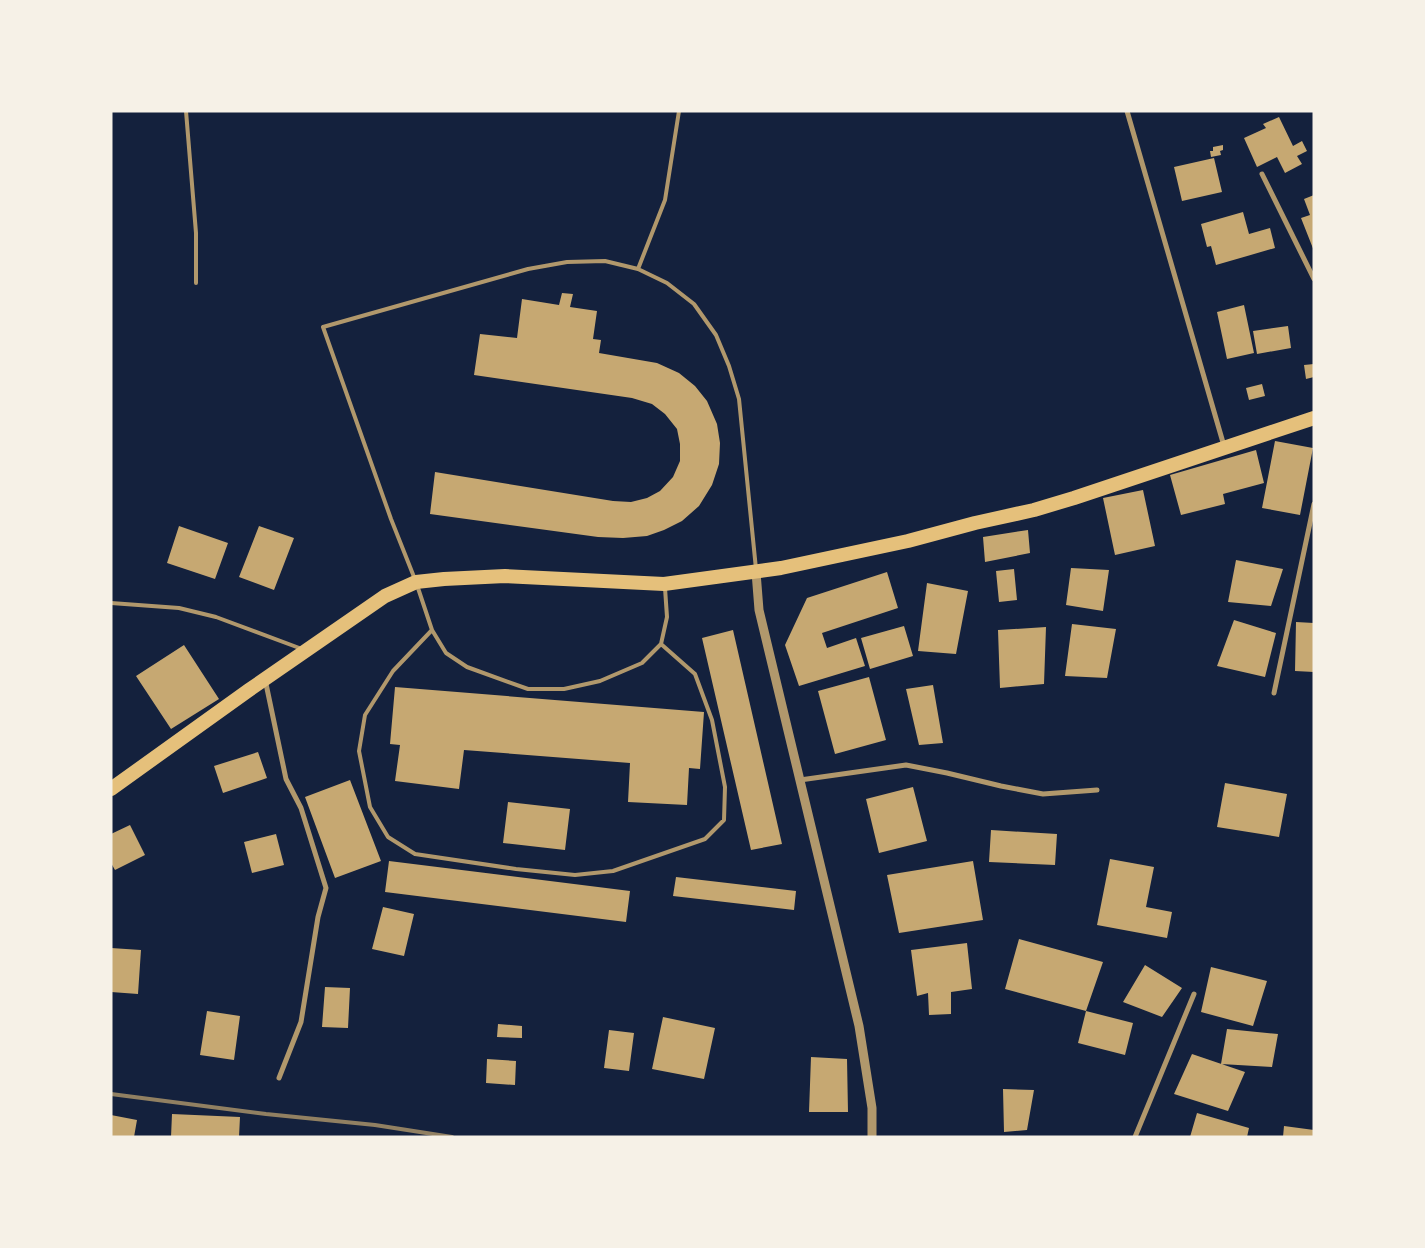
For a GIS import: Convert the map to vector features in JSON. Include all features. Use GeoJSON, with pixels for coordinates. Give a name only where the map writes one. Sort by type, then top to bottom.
{"type":"FeatureCollection","features":[{"type":"Feature","properties":{"kind":"highway"},"geometry":{"type":"LineString","coordinates":[[111,789],[265,679],[386,596],[416,582],[444,578],[505,576],[664,584],[781,568],[908,541],[1034,510],[1225,449],[1314,418]]}},
{"type":"Feature","properties":{"kind":"street"},"geometry":{"type":"LineString","coordinates":[[1128,111],[1225,449]]}},
{"type":"Feature","properties":{"kind":"street"},"geometry":{"type":"LineString","coordinates":[[1262,174],[1314,279]]}},
{"type":"Feature","properties":{"kind":"street"},"geometry":{"type":"LineString","coordinates":[[1274,693],[1314,504]]}},
{"type":"Feature","properties":{"kind":"street"},"geometry":{"type":"LineString","coordinates":[[756,572],[759,610],[830,913],[859,1026],[872,1108],[872,1137]]}},
{"type":"Feature","properties":{"kind":"street"},"geometry":{"type":"LineString","coordinates":[[265,679],[286,779],[301,808],[326,888],[318,917],[301,1022],[280,1078]]}},
{"type":"Feature","properties":{"kind":"street"},"geometry":{"type":"LineString","coordinates":[[800,780],[906,765],[1043,794],[1097,790]]}},
{"type":"Feature","properties":{"kind":"street"},"geometry":{"type":"LineString","coordinates":[[1135,1137],[1194,994]]}},
{"type":"Feature","properties":{"kind":"lane"},"geometry":{"type":"LineString","coordinates":[[186,111],[196,233],[196,283]]}},
{"type":"Feature","properties":{"kind":"lane"},"geometry":{"type":"LineString","coordinates":[[638,269],[665,200],[679,111]]}},
{"type":"Feature","properties":{"kind":"lane"},"geometry":{"type":"LineString","coordinates":[[664,584],[667,617],[661,644],[642,663],[600,681],[564,689],[528,689],[467,667],[446,653],[432,630],[323,327],[528,269],[566,262],[605,261],[638,269],[667,283],[694,304],[716,335],[729,366],[739,399],[756,572]]}},
{"type":"Feature","properties":{"kind":"lane"},"geometry":{"type":"LineString","coordinates":[[111,603],[179,608],[216,617],[307,650]]}},
{"type":"Feature","properties":{"kind":"lane"},"geometry":{"type":"LineString","coordinates":[[432,630],[393,671],[365,715],[358,752],[370,807],[388,837],[415,854],[516,869],[575,875],[613,871],[706,839],[724,820],[725,787],[712,720],[694,674],[661,644]]}},
{"type":"Feature","properties":{"kind":"building"},"geometry":{"type":"Polygon","coordinates":[[[1279,117],[1293,146],[1302,141],[1307,151],[1297,156],[1302,164],[1285,173],[1277,157],[1257,167],[1244,138],[1266,128],[1263,124],[1279,117]]]}},
{"type":"Feature","properties":{"kind":"building"},"geometry":{"type":"Polygon","coordinates":[[[1223,145],[1223,150],[1220,151],[1221,155],[1211,157],[1210,151],[1213,151],[1213,147],[1223,145]]]}},
{"type":"Feature","properties":{"kind":"building"},"geometry":{"type":"Polygon","coordinates":[[[1214,158],[1222,192],[1182,201],[1174,167],[1214,158]]]}},
{"type":"Feature","properties":{"kind":"building"},"geometry":{"type":"Polygon","coordinates":[[[1314,195],[1314,251],[1301,218],[1310,215],[1304,199],[1314,195]]]}},
{"type":"Feature","properties":{"kind":"building"},"geometry":{"type":"Polygon","coordinates":[[[1243,212],[1249,234],[1270,228],[1275,248],[1216,265],[1211,246],[1207,247],[1201,224],[1243,212]]]}},
{"type":"Feature","properties":{"kind":"building"},"geometry":{"type":"Polygon","coordinates":[[[562,293],[573,294],[570,307],[597,311],[593,339],[601,340],[599,353],[657,363],[679,373],[695,386],[707,401],[717,424],[720,443],[719,464],[712,485],[699,506],[682,521],[664,530],[647,536],[623,538],[598,537],[430,514],[435,472],[613,501],[631,502],[647,498],[660,491],[673,477],[680,461],[680,444],[677,429],[665,414],[652,404],[632,398],[474,375],[480,334],[517,338],[522,299],[559,305],[562,293]]]}},
{"type":"Feature","properties":{"kind":"building"},"geometry":{"type":"Polygon","coordinates":[[[1244,305],[1254,353],[1227,359],[1217,312],[1244,305]]]}},
{"type":"Feature","properties":{"kind":"building"},"geometry":{"type":"Polygon","coordinates":[[[1288,326],[1291,348],[1257,354],[1253,331],[1288,326]]]}},
{"type":"Feature","properties":{"kind":"building"},"geometry":{"type":"Polygon","coordinates":[[[1314,364],[1314,377],[1306,379],[1304,365],[1314,364]]]}},
{"type":"Feature","properties":{"kind":"building"},"geometry":{"type":"Polygon","coordinates":[[[1262,384],[1265,396],[1249,400],[1246,388],[1262,384]]]}},
{"type":"Feature","properties":{"kind":"building"},"geometry":{"type":"Polygon","coordinates":[[[1275,441],[1313,448],[1300,515],[1262,508],[1275,441]]]}},
{"type":"Feature","properties":{"kind":"building"},"geometry":{"type":"Polygon","coordinates":[[[1256,450],[1264,483],[1223,494],[1225,504],[1181,515],[1170,475],[1256,450]]]}},
{"type":"Feature","properties":{"kind":"building"},"geometry":{"type":"Polygon","coordinates":[[[1143,490],[1155,546],[1115,555],[1103,498],[1143,490]]]}},
{"type":"Feature","properties":{"kind":"building"},"geometry":{"type":"Polygon","coordinates":[[[179,526],[228,543],[215,579],[167,563],[179,526]]]}},
{"type":"Feature","properties":{"kind":"building"},"geometry":{"type":"Polygon","coordinates":[[[259,526],[294,538],[274,590],[239,577],[259,526]]]}},
{"type":"Feature","properties":{"kind":"building"},"geometry":{"type":"Polygon","coordinates":[[[1028,530],[1030,553],[985,562],[983,537],[1028,530]]]}},
{"type":"Feature","properties":{"kind":"building"},"geometry":{"type":"Polygon","coordinates":[[[1236,560],[1283,569],[1271,606],[1228,602],[1236,560]]]}},
{"type":"Feature","properties":{"kind":"building"},"geometry":{"type":"Polygon","coordinates":[[[1071,568],[1109,570],[1103,611],[1066,605],[1071,568]]]}},
{"type":"Feature","properties":{"kind":"building"},"geometry":{"type":"Polygon","coordinates":[[[1014,569],[1017,600],[999,602],[996,571],[1014,569]]]}},
{"type":"Feature","properties":{"kind":"building"},"geometry":{"type":"Polygon","coordinates":[[[887,572],[898,608],[822,633],[827,648],[856,638],[865,666],[799,686],[785,645],[807,598],[887,572]]]}},
{"type":"Feature","properties":{"kind":"building"},"geometry":{"type":"Polygon","coordinates":[[[927,583],[968,591],[956,654],[918,651],[927,583]]]}},
{"type":"Feature","properties":{"kind":"building"},"geometry":{"type":"Polygon","coordinates":[[[1234,620],[1276,633],[1265,677],[1217,666],[1234,620]]]}},
{"type":"Feature","properties":{"kind":"building"},"geometry":{"type":"Polygon","coordinates":[[[1296,622],[1314,623],[1314,672],[1295,671],[1296,622]]]}},
{"type":"Feature","properties":{"kind":"building"},"geometry":{"type":"Polygon","coordinates":[[[1072,624],[1116,629],[1107,678],[1065,676],[1072,624]]]}},
{"type":"Feature","properties":{"kind":"building"},"geometry":{"type":"Polygon","coordinates":[[[904,626],[913,656],[870,669],[861,638],[904,626]]]}},
{"type":"Feature","properties":{"kind":"building"},"geometry":{"type":"Polygon","coordinates":[[[1046,627],[1044,684],[1000,688],[998,630],[1046,627]]]}},
{"type":"Feature","properties":{"kind":"building"},"geometry":{"type":"Polygon","coordinates":[[[733,630],[782,844],[751,850],[702,638],[733,630]]]}},
{"type":"Feature","properties":{"kind":"building"},"geometry":{"type":"Polygon","coordinates":[[[184,645],[219,699],[171,729],[136,676],[184,645]]]}},
{"type":"Feature","properties":{"kind":"building"},"geometry":{"type":"Polygon","coordinates":[[[869,677],[886,740],[835,754],[818,691],[869,677]]]}},
{"type":"Feature","properties":{"kind":"building"},"geometry":{"type":"Polygon","coordinates":[[[933,685],[943,743],[919,745],[906,689],[933,685]]]}},
{"type":"Feature","properties":{"kind":"building"},"geometry":{"type":"Polygon","coordinates":[[[395,687],[704,712],[700,769],[689,768],[687,805],[628,802],[630,763],[464,750],[459,789],[395,781],[400,745],[390,744],[395,687]]]}},
{"type":"Feature","properties":{"kind":"building"},"geometry":{"type":"Polygon","coordinates":[[[258,752],[267,778],[223,793],[214,766],[258,752]]]}},
{"type":"Feature","properties":{"kind":"building"},"geometry":{"type":"Polygon","coordinates":[[[350,780],[381,861],[335,878],[305,797],[350,780]]]}},
{"type":"Feature","properties":{"kind":"building"},"geometry":{"type":"Polygon","coordinates":[[[1225,783],[1287,794],[1279,837],[1217,827],[1225,783]]]}},
{"type":"Feature","properties":{"kind":"building"},"geometry":{"type":"Polygon","coordinates":[[[913,787],[927,841],[879,853],[866,799],[913,787]]]}},
{"type":"Feature","properties":{"kind":"building"},"geometry":{"type":"Polygon","coordinates":[[[508,802],[570,809],[565,850],[503,843],[508,802]]]}},
{"type":"Feature","properties":{"kind":"building"},"geometry":{"type":"Polygon","coordinates":[[[130,825],[145,855],[115,870],[111,863],[111,834],[130,825]]]}},
{"type":"Feature","properties":{"kind":"building"},"geometry":{"type":"Polygon","coordinates":[[[991,830],[1057,834],[1055,865],[989,862],[991,830]]]}},
{"type":"Feature","properties":{"kind":"building"},"geometry":{"type":"Polygon","coordinates":[[[276,834],[284,865],[252,873],[244,842],[276,834]]]}},
{"type":"Feature","properties":{"kind":"building"},"geometry":{"type":"Polygon","coordinates":[[[1110,859],[1154,867],[1146,907],[1172,912],[1167,938],[1097,925],[1110,859]]]}},
{"type":"Feature","properties":{"kind":"building"},"geometry":{"type":"Polygon","coordinates":[[[389,861],[630,891],[626,922],[385,892],[389,861]]]}},
{"type":"Feature","properties":{"kind":"building"},"geometry":{"type":"Polygon","coordinates":[[[973,861],[983,920],[899,933],[887,875],[973,861]]]}},
{"type":"Feature","properties":{"kind":"building"},"geometry":{"type":"Polygon","coordinates":[[[676,877],[796,891],[794,910],[673,896],[676,877]]]}},
{"type":"Feature","properties":{"kind":"building"},"geometry":{"type":"Polygon","coordinates":[[[383,907],[414,914],[404,956],[372,949],[383,907]]]}},
{"type":"Feature","properties":{"kind":"building"},"geometry":{"type":"Polygon","coordinates":[[[1019,939],[1103,962],[1086,1011],[1005,989],[1019,939]]]}},
{"type":"Feature","properties":{"kind":"building"},"geometry":{"type":"Polygon","coordinates":[[[967,943],[972,989],[951,992],[951,1014],[929,1015],[928,993],[917,996],[911,950],[967,943]]]}},
{"type":"Feature","properties":{"kind":"building"},"geometry":{"type":"Polygon","coordinates":[[[111,948],[141,950],[138,994],[111,992],[111,948]]]}},
{"type":"Feature","properties":{"kind":"building"},"geometry":{"type":"Polygon","coordinates":[[[1145,965],[1182,988],[1162,1017],[1123,1002],[1145,965]]]}},
{"type":"Feature","properties":{"kind":"building"},"geometry":{"type":"Polygon","coordinates":[[[1211,967],[1267,981],[1253,1026],[1201,1012],[1211,967]]]}},
{"type":"Feature","properties":{"kind":"building"},"geometry":{"type":"Polygon","coordinates":[[[325,987],[350,988],[348,1028],[322,1027],[325,987]]]}},
{"type":"Feature","properties":{"kind":"building"},"geometry":{"type":"Polygon","coordinates":[[[207,1011],[240,1016],[234,1060],[200,1055],[207,1011]]]}},
{"type":"Feature","properties":{"kind":"building"},"geometry":{"type":"Polygon","coordinates":[[[1086,1011],[1133,1023],[1125,1055],[1078,1043],[1086,1011]]]}},
{"type":"Feature","properties":{"kind":"building"},"geometry":{"type":"Polygon","coordinates":[[[663,1017],[715,1028],[704,1079],[652,1069],[663,1017]]]}},
{"type":"Feature","properties":{"kind":"building"},"geometry":{"type":"Polygon","coordinates":[[[498,1024],[522,1026],[522,1038],[497,1037],[498,1024]]]}},
{"type":"Feature","properties":{"kind":"building"},"geometry":{"type":"Polygon","coordinates":[[[1227,1029],[1278,1034],[1272,1067],[1221,1064],[1227,1029]]]}},
{"type":"Feature","properties":{"kind":"building"},"geometry":{"type":"Polygon","coordinates":[[[609,1030],[634,1033],[629,1071],[604,1068],[609,1030]]]}},
{"type":"Feature","properties":{"kind":"building"},"geometry":{"type":"Polygon","coordinates":[[[1192,1054],[1245,1072],[1228,1111],[1174,1094],[1192,1054]]]}},
{"type":"Feature","properties":{"kind":"building"},"geometry":{"type":"Polygon","coordinates":[[[811,1057],[847,1059],[848,1112],[809,1112],[811,1057]]]}},
{"type":"Feature","properties":{"kind":"building"},"geometry":{"type":"Polygon","coordinates":[[[487,1059],[516,1061],[515,1085],[486,1083],[487,1059]]]}},
{"type":"Feature","properties":{"kind":"building"},"geometry":{"type":"Polygon","coordinates":[[[1003,1089],[1034,1090],[1027,1130],[1004,1132],[1003,1089]]]}},
{"type":"Feature","properties":{"kind":"building"},"geometry":{"type":"Polygon","coordinates":[[[1197,1113],[1249,1128],[1247,1137],[1190,1137],[1197,1113]]]}},
{"type":"Feature","properties":{"kind":"building"},"geometry":{"type":"Polygon","coordinates":[[[172,1114],[240,1117],[239,1137],[171,1137],[172,1114]]]}},
{"type":"Feature","properties":{"kind":"building"},"geometry":{"type":"Polygon","coordinates":[[[111,1115],[137,1120],[134,1137],[111,1137],[111,1115]]]}},
{"type":"Feature","properties":{"kind":"building"},"geometry":{"type":"Polygon","coordinates":[[[1284,1126],[1314,1130],[1314,1137],[1283,1137],[1284,1126]]]}},
{"type":"Feature","properties":{"kind":"railway"},"geometry":{"type":"LineString","coordinates":[[111,1094],[266,1114],[375,1125],[452,1137]]}}]}
